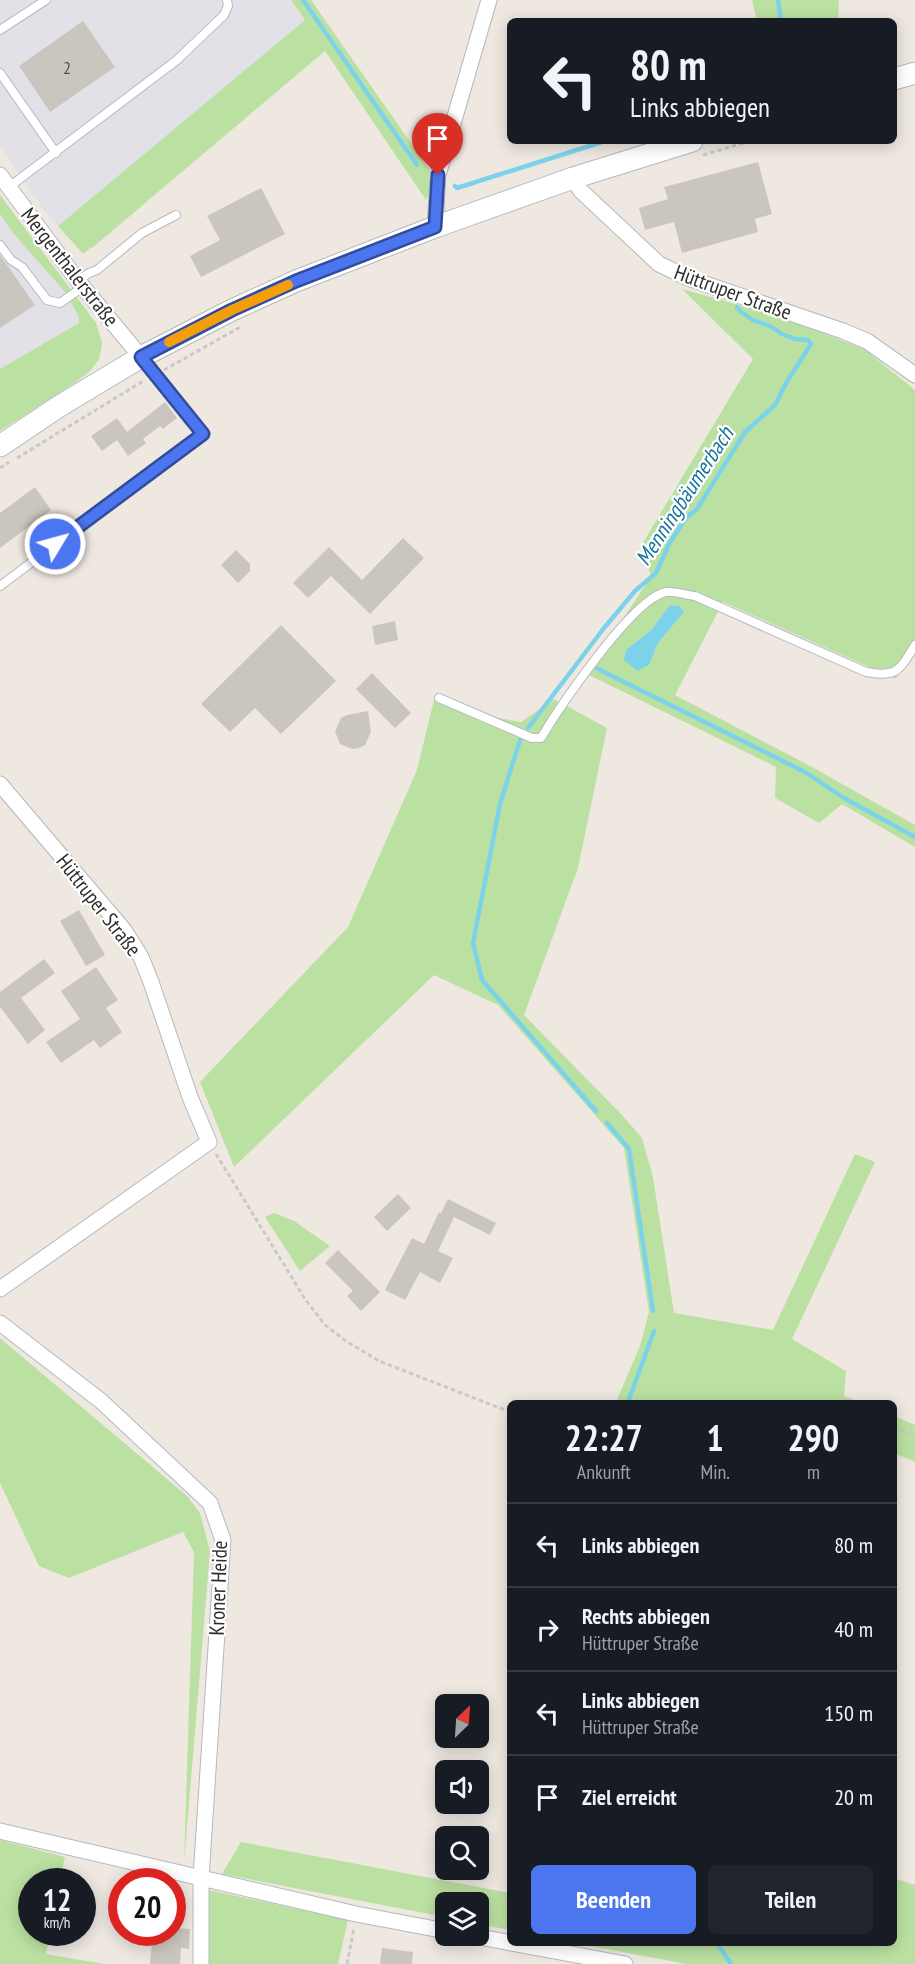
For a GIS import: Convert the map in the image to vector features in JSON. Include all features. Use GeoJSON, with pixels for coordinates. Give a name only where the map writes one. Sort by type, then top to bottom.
{"type":"FeatureCollection","features":[{"type":"Feature","properties":{"kind":"main road"},"geometry":{"type":"LineString","coordinates":[[897,78],[915,73]]}},
{"type":"Feature","properties":{"kind":"main road"},"geometry":{"type":"LineString","coordinates":[[0,446],[58,407],[141,357],[232,310],[296,281],[435,227],[573,178],[693,149]]}},
{"type":"Feature","properties":{"kind":"street"},"geometry":{"type":"LineString","coordinates":[[435,227],[438,175],[489,0]]}},
{"type":"Feature","properties":{"kind":"street","name":"Hüttruper Straße"},"geometry":{"type":"LineString","coordinates":[[573,178],[581,191],[658,264],[688,278],[867,341],[915,375]]}},
{"type":"Feature","properties":{"kind":"street","name":"Mergenthalerstraße"},"geometry":{"type":"LineString","coordinates":[[5,181],[81,284],[141,357]]}},
{"type":"Feature","properties":{"kind":"street","name":"Hüttruper Straße"},"geometry":{"type":"LineString","coordinates":[[0,784],[124,930],[141,957],[190,1097],[209,1142]]}},
{"type":"Feature","properties":{"kind":"street"},"geometry":{"type":"LineString","coordinates":[[0,1289],[209,1142]]}},
{"type":"Feature","properties":{"kind":"street","name":"Kroner Heide"},"geometry":{"type":"LineString","coordinates":[[0,1323],[101,1401],[210,1503],[223,1540],[201,1878],[201,1964]]}},
{"type":"Feature","properties":{"kind":"street"},"geometry":{"type":"LineString","coordinates":[[0,1832],[356,1914],[435,1929]]}},
{"type":"Feature","properties":{"kind":"street"},"geometry":{"type":"LineString","coordinates":[[489,1939],[507,1942]]}},
{"type":"Feature","properties":{"kind":"street"},"geometry":{"type":"LineString","coordinates":[[528,1946],[625,1964]]}},
{"type":"Feature","properties":{"kind":"lane"},"geometry":{"type":"LineString","coordinates":[[0,30],[46,0]]}},
{"type":"Feature","properties":{"kind":"lane"},"geometry":{"type":"LineString","coordinates":[[5,181],[56,153],[177,60],[224,15],[228,6],[227,0]]}},
{"type":"Feature","properties":{"kind":"lane"},"geometry":{"type":"LineString","coordinates":[[0,73],[56,153]]}},
{"type":"Feature","properties":{"kind":"lane"},"geometry":{"type":"LineString","coordinates":[[0,245],[11,261],[22,267],[47,300],[60,303],[81,284],[89,273],[97,270],[142,233],[176,215]]}},
{"type":"Feature","properties":{"kind":"lane"},"geometry":{"type":"LineString","coordinates":[[0,586],[203,434],[141,357]]}},
{"type":"Feature","properties":{"kind":"lane"},"geometry":{"type":"LineString","coordinates":[[439,698],[531,738],[541,738],[554,716],[615,634],[648,601],[666,592],[694,596],[874,674],[893,674],[903,665],[915,645]]}},
{"type":"Feature","properties":{"kind":"path"},"geometry":{"type":"LineString","coordinates":[[693,149],[729,144]]}},
{"type":"Feature","properties":{"kind":"path"},"geometry":{"type":"LineString","coordinates":[[0,468],[155,375],[252,322]]}},
{"type":"Feature","properties":{"kind":"path"},"geometry":{"type":"LineString","coordinates":[[209,1142],[305,1299],[325,1324],[346,1341],[379,1362],[507,1411]]}},
{"type":"Feature","properties":{"kind":"path"},"geometry":{"type":"LineString","coordinates":[[897,1428],[915,1435]]}},
{"type":"Feature","properties":{"kind":"path"},"geometry":{"type":"LineString","coordinates":[[347,1964],[356,1914]]}},
{"type":"Feature","properties":{"kind":"shaded area"},"geometry":{"type":"Polygon","coordinates":[[[0,0],[291,0],[305,20],[58,226],[43,209],[0,145],[0,0]]]}},
{"type":"Feature","properties":{"kind":"shaded area"},"geometry":{"type":"Polygon","coordinates":[[[0,214],[13,233],[65,292],[79,317],[79,323],[0,369],[0,214]]]}},
{"type":"Feature","properties":{"kind":"green space"},"geometry":{"type":"Polygon","coordinates":[[[291,0],[311,0],[429,169],[429,194],[426,200],[325,51],[83,254],[58,226],[305,20],[291,0]]]}},
{"type":"Feature","properties":{"kind":"green space"},"geometry":{"type":"Polygon","coordinates":[[[752,0],[839,0],[838,18],[756,18],[752,0]]]}},
{"type":"Feature","properties":{"kind":"green space"},"geometry":{"type":"Polygon","coordinates":[[[0,195],[96,323],[102,343],[99,359],[90,371],[0,431],[0,369],[79,323],[79,317],[65,292],[13,233],[0,214],[0,195]]]}},
{"type":"Feature","properties":{"kind":"green space"},"geometry":{"type":"Polygon","coordinates":[[[682,289],[778,316],[864,349],[915,390],[915,645],[896,679],[723,602],[675,695],[812,767],[915,825],[915,847],[842,804],[819,823],[775,798],[776,767],[587,674],[651,576],[641,546],[753,359],[682,289]],[[670,605],[651,630],[626,650],[649,664],[658,643],[684,612],[680,606],[670,605]]]}},
{"type":"Feature","properties":{"kind":"green space"},"geometry":{"type":"Polygon","coordinates":[[[554,699],[607,728],[578,868],[524,1015],[642,1138],[653,1177],[674,1313],[773,1330],[855,1154],[875,1162],[792,1339],[846,1371],[844,1396],[854,1400],[617,1400],[640,1346],[649,1312],[624,1148],[498,1005],[434,975],[234,1167],[200,1082],[348,927],[417,770],[434,700],[492,717],[521,722],[554,699]]]}},
{"type":"Feature","properties":{"kind":"green space"},"geometry":{"type":"Polygon","coordinates":[[[274,1213],[294,1221],[330,1246],[300,1271],[265,1217],[274,1213]]]}},
{"type":"Feature","properties":{"kind":"green space"},"geometry":{"type":"Polygon","coordinates":[[[0,1338],[187,1496],[200,1513],[210,1551],[184,1863],[194,1552],[183,1532],[69,1578],[39,1566],[0,1483],[0,1338]]]}},
{"type":"Feature","properties":{"kind":"green space"},"geometry":{"type":"Polygon","coordinates":[[[897,1417],[915,1425],[915,1462],[897,1454],[897,1417]]]}},
{"type":"Feature","properties":{"kind":"green space"},"geometry":{"type":"Polygon","coordinates":[[[0,1840],[65,1857],[63,1868],[18,1868],[18,1946],[47,1946],[46,1954],[104,1964],[0,1964],[0,1840]]]}},
{"type":"Feature","properties":{"kind":"green space"},"geometry":{"type":"Polygon","coordinates":[[[241,1842],[507,1892],[507,1929],[489,1926],[489,1892],[435,1892],[435,1915],[222,1874],[241,1842]]]}},
{"type":"Feature","properties":{"kind":"green space"},"geometry":{"type":"Polygon","coordinates":[[[897,1879],[915,1885],[915,1964],[686,1964],[591,1946],[897,1946],[897,1879]]]}},
{"type":"Feature","properties":{"kind":"green space"},"geometry":{"type":"Polygon","coordinates":[[[209,1890],[348,1920],[338,1964],[208,1964],[209,1890]]]}},
{"type":"Feature","properties":{"kind":"water"},"geometry":{"type":"Polygon","coordinates":[[[670,605],[680,606],[684,612],[658,643],[649,665],[637,671],[624,660],[626,650],[651,630],[670,605]]]}},
{"type":"Feature","properties":{"kind":"building"},"geometry":{"type":"Polygon","coordinates":[[[83,21],[115,67],[50,112],[19,66],[83,21]]]}},
{"type":"Feature","properties":{"kind":"building"},"geometry":{"type":"Polygon","coordinates":[[[758,162],[772,214],[755,219],[758,232],[682,253],[674,222],[645,230],[639,208],[668,199],[664,187],[758,162]]]}},
{"type":"Feature","properties":{"kind":"building"},"geometry":{"type":"Polygon","coordinates":[[[261,188],[285,234],[201,277],[190,256],[220,240],[207,216],[261,188]]]}},
{"type":"Feature","properties":{"kind":"building"},"geometry":{"type":"Polygon","coordinates":[[[0,255],[35,305],[0,328],[0,255]]]}},
{"type":"Feature","properties":{"kind":"building"},"geometry":{"type":"Polygon","coordinates":[[[165,402],[177,418],[163,429],[160,426],[143,439],[146,443],[128,456],[117,440],[102,451],[91,436],[117,418],[127,432],[165,402]]]}},
{"type":"Feature","properties":{"kind":"building"},"geometry":{"type":"Polygon","coordinates":[[[35,487],[51,510],[0,548],[0,513],[35,487]]]}},
{"type":"Feature","properties":{"kind":"building"},"geometry":{"type":"Polygon","coordinates":[[[403,538],[424,558],[370,614],[331,576],[308,598],[293,583],[329,547],[362,580],[403,538]]]}},
{"type":"Feature","properties":{"kind":"building"},"geometry":{"type":"Polygon","coordinates":[[[236,550],[250,564],[250,571],[238,583],[221,565],[236,550]]]}},
{"type":"Feature","properties":{"kind":"building"},"geometry":{"type":"Polygon","coordinates":[[[395,621],[398,640],[375,645],[372,626],[395,621]]]}},
{"type":"Feature","properties":{"kind":"building"},"geometry":{"type":"Polygon","coordinates":[[[281,625],[336,681],[281,734],[255,708],[230,732],[201,704],[281,625]]]}},
{"type":"Feature","properties":{"kind":"building"},"geometry":{"type":"Polygon","coordinates":[[[372,673],[411,713],[395,728],[356,689],[372,673]]]}},
{"type":"Feature","properties":{"kind":"building"},"geometry":{"type":"Polygon","coordinates":[[[368,711],[371,732],[365,745],[352,749],[340,744],[335,731],[341,718],[368,711]]]}},
{"type":"Feature","properties":{"kind":"building"},"geometry":{"type":"Polygon","coordinates":[[[79,910],[105,955],[86,966],[60,921],[79,910]]]}},
{"type":"Feature","properties":{"kind":"building"},"geometry":{"type":"Polygon","coordinates":[[[44,959],[55,973],[21,998],[45,1030],[28,1044],[0,1007],[0,992],[44,959]]]}},
{"type":"Feature","properties":{"kind":"building"},"geometry":{"type":"Polygon","coordinates":[[[96,967],[118,1000],[106,1008],[122,1032],[100,1048],[94,1040],[61,1063],[46,1042],[80,1019],[61,991],[96,967]]]}},
{"type":"Feature","properties":{"kind":"building"},"geometry":{"type":"Polygon","coordinates":[[[398,1194],[411,1208],[387,1231],[374,1217],[398,1194]]]}},
{"type":"Feature","properties":{"kind":"building"},"geometry":{"type":"Polygon","coordinates":[[[448,1199],[496,1223],[490,1235],[454,1217],[438,1251],[453,1258],[440,1283],[420,1272],[405,1300],[385,1290],[412,1238],[424,1244],[439,1212],[441,1213],[448,1199]]]}},
{"type":"Feature","properties":{"kind":"building"},"geometry":{"type":"Polygon","coordinates":[[[338,1250],[380,1292],[361,1311],[347,1296],[353,1291],[325,1263],[338,1250]]]}},
{"type":"Feature","properties":{"kind":"building"},"geometry":{"type":"Polygon","coordinates":[[[186,1929],[190,1929],[189,1949],[181,1948],[180,1964],[150,1964],[152,1946],[186,1946],[186,1929]]]}},
{"type":"Feature","properties":{"kind":"building"},"geometry":{"type":"Polygon","coordinates":[[[382,1948],[413,1952],[412,1964],[380,1964],[382,1948]]]}},
{"type":"Feature","properties":{"kind":"waterway"},"geometry":{"type":"LineString","coordinates":[[303,0],[417,165]]}},
{"type":"Feature","properties":{"kind":"waterway","name":"Menningbäumerbach"},"geometry":{"type":"LineString","coordinates":[[778,0],[781,18]]}},
{"type":"Feature","properties":{"kind":"waterway"},"geometry":{"type":"LineString","coordinates":[[455,186],[457,188],[596,144]]}},
{"type":"Feature","properties":{"kind":"waterway","name":"Menningbäumerbach"},"geometry":{"type":"LineString","coordinates":[[528,728],[604,628],[635,591],[656,573],[669,544],[686,518],[697,509],[745,432],[775,405],[811,344],[808,340],[795,339],[753,320],[737,307]]}},
{"type":"Feature","properties":{"kind":"waterway"},"geometry":{"type":"LineString","coordinates":[[596,668],[805,772],[844,798],[915,837]]}},
{"type":"Feature","properties":{"kind":"waterway","name":"Menningbäumerbach"},"geometry":{"type":"LineString","coordinates":[[520,740],[500,804],[473,943],[482,980],[596,1111]]}},
{"type":"Feature","properties":{"kind":"waterway","name":"Menningbäumerbach"},"geometry":{"type":"LineString","coordinates":[[607,1123],[629,1149],[653,1311]]}},
{"type":"Feature","properties":{"kind":"waterway","name":"Menningbäumerbach"},"geometry":{"type":"LineString","coordinates":[[629,1400],[654,1331]]}},
{"type":"Feature","properties":{"kind":"waterway","name":"Menningbäumerbach"},"geometry":{"type":"LineString","coordinates":[[719,1946],[731,1964]]}},
{"type":"Feature","properties":{"kind":"slow traffic"},"geometry":{"type":"LineString","coordinates":[[169,342],[288,285]]}},
{"type":"Feature","properties":{"kind":"route"},"geometry":{"type":"LineString","coordinates":[[55,544],[203,434],[141,357],[232,310],[296,281],[435,227],[438,175]]}}]}
